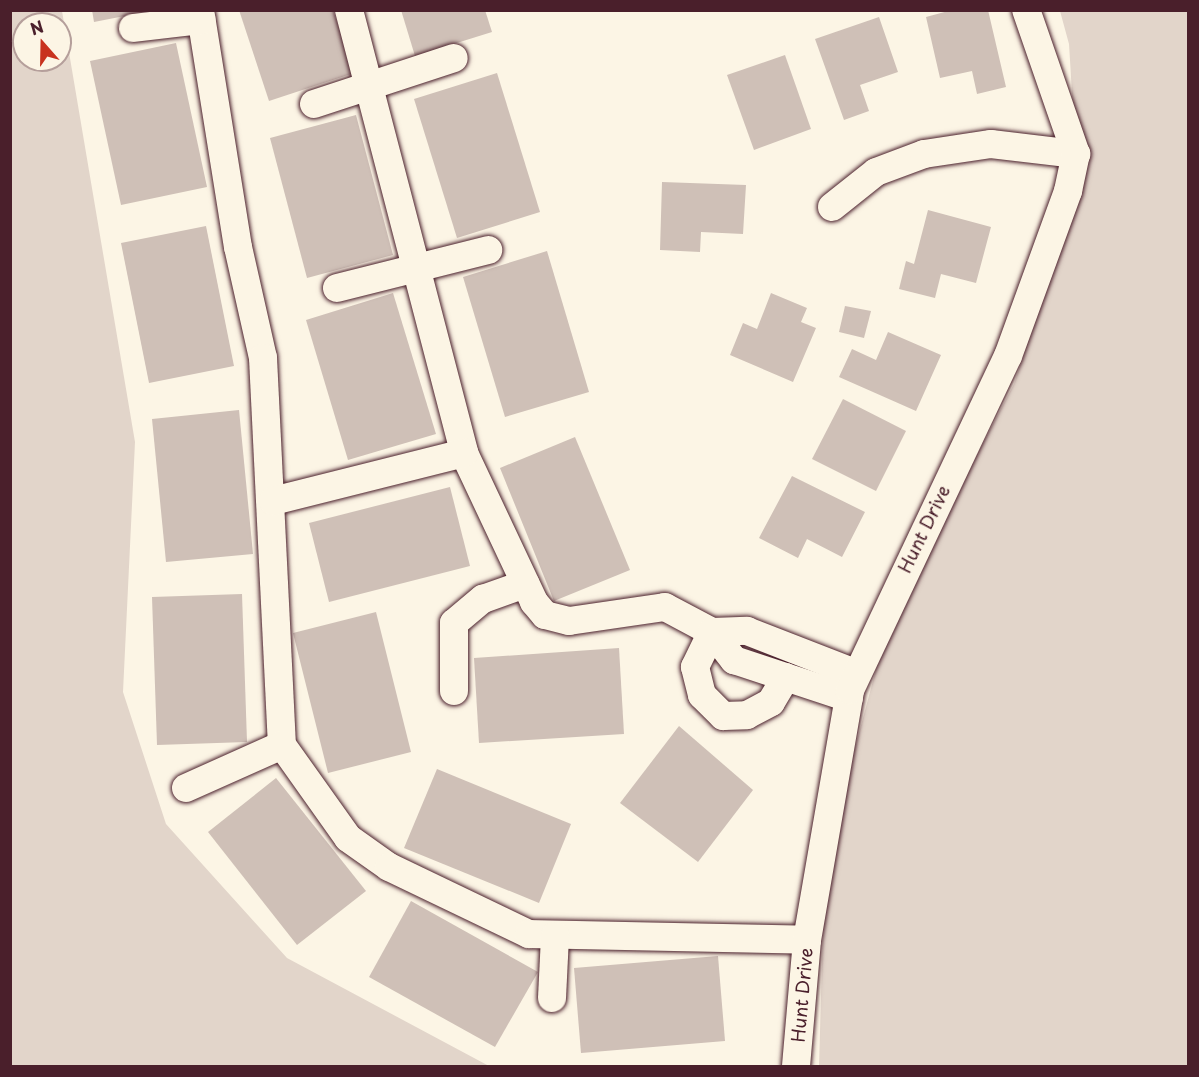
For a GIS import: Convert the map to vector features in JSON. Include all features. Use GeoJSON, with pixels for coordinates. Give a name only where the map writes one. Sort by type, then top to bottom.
{"type":"FeatureCollection","features":[{"type":"Feature","properties":{"kind":"street"},"geometry":{"type":"LineString","coordinates":[[349,10],[464,453],[525,585],[554,620],[666,607],[712,632],[734,660],[786,677],[852,686]]}},
{"type":"Feature","properties":{"kind":"street"},"geometry":{"type":"LineString","coordinates":[[832,207],[876,172],[924,154],[991,144],[1076,154],[1026,10]]}},
{"type":"Feature","properties":{"kind":"street"},"geometry":{"type":"LineString","coordinates":[[133,28],[201,15],[238,247],[263,358],[273,501],[282,745],[348,838],[389,867],[529,934],[807,940]]}},
{"type":"Feature","properties":{"kind":"street"},"geometry":{"type":"LineString","coordinates":[[314,104],[454,58]]}},
{"type":"Feature","properties":{"kind":"street","name":"Hunt Drive"},"geometry":{"type":"LineString","coordinates":[[796,1066],[807,940],[852,686],[1008,356],[1068,191],[1076,154]]}},
{"type":"Feature","properties":{"kind":"street"},"geometry":{"type":"LineString","coordinates":[[337,288],[488,249]]}},
{"type":"Feature","properties":{"kind":"street"},"geometry":{"type":"LineString","coordinates":[[273,501],[464,453]]}},
{"type":"Feature","properties":{"kind":"street"},"geometry":{"type":"LineString","coordinates":[[454,691],[454,623],[483,599],[525,585]]}},
{"type":"Feature","properties":{"kind":"street"},"geometry":{"type":"LineString","coordinates":[[712,632],[747,631],[852,686]]}},
{"type":"Feature","properties":{"kind":"street"},"geometry":{"type":"LineString","coordinates":[[712,632],[695,667],[702,695],[723,716],[747,715],[771,702],[786,677]]}},
{"type":"Feature","properties":{"kind":"street"},"geometry":{"type":"LineString","coordinates":[[186,788],[282,745]]}},
{"type":"Feature","properties":{"kind":"street"},"geometry":{"type":"LineString","coordinates":[[552,998],[555,936]]}},
{"type":"Feature","properties":{"kind":"shaded area"},"geometry":{"type":"Polygon","coordinates":[[[10,11],[62,11],[12,12],[12,72],[72,72],[72,70],[135,442],[123,692],[166,824],[287,958],[489,1066],[11,1066],[10,11]]]}},
{"type":"Feature","properties":{"kind":"shaded area"},"geometry":{"type":"Polygon","coordinates":[[[1060,11],[1188,11],[1188,1066],[819,1066],[823,928],[852,759],[888,625],[1014,384],[1078,191],[1069,44],[1060,11]]]}},
{"type":"Feature","properties":{"kind":"building"},"geometry":{"type":"Polygon","coordinates":[[[92,10],[144,10],[145,12],[94,22],[92,10]]]}},
{"type":"Feature","properties":{"kind":"building"},"geometry":{"type":"Polygon","coordinates":[[[239,10],[333,10],[354,73],[269,101],[239,10]]]}},
{"type":"Feature","properties":{"kind":"building"},"geometry":{"type":"Polygon","coordinates":[[[401,10],[485,10],[492,32],[415,56],[401,10]]]}},
{"type":"Feature","properties":{"kind":"building"},"geometry":{"type":"Polygon","coordinates":[[[952,10],[988,10],[1006,87],[977,94],[972,71],[940,78],[926,17],[952,10]]]}},
{"type":"Feature","properties":{"kind":"building"},"geometry":{"type":"Polygon","coordinates":[[[879,17],[898,72],[860,85],[869,111],[844,120],[815,39],[879,17]]]}},
{"type":"Feature","properties":{"kind":"building"},"geometry":{"type":"Polygon","coordinates":[[[176,43],[207,187],[121,205],[90,61],[176,43]]]}},
{"type":"Feature","properties":{"kind":"building"},"geometry":{"type":"Polygon","coordinates":[[[785,55],[811,129],[754,150],[727,75],[785,55]]]}},
{"type":"Feature","properties":{"kind":"building"},"geometry":{"type":"Polygon","coordinates":[[[497,73],[540,212],[457,238],[414,99],[497,73]]]}},
{"type":"Feature","properties":{"kind":"building"},"geometry":{"type":"Polygon","coordinates":[[[356,115],[393,255],[307,278],[270,138],[356,115]]]}},
{"type":"Feature","properties":{"kind":"building"},"geometry":{"type":"Polygon","coordinates":[[[662,182],[746,185],[743,234],[701,232],[700,252],[660,250],[662,182]]]}},
{"type":"Feature","properties":{"kind":"building"},"geometry":{"type":"Polygon","coordinates":[[[928,210],[991,227],[976,283],[941,274],[935,298],[899,289],[906,261],[914,264],[928,210]]]}},
{"type":"Feature","properties":{"kind":"building"},"geometry":{"type":"Polygon","coordinates":[[[206,226],[234,366],[149,383],[121,243],[206,226]]]}},
{"type":"Feature","properties":{"kind":"building"},"geometry":{"type":"Polygon","coordinates":[[[547,251],[589,392],[505,417],[463,277],[547,251]]]}},
{"type":"Feature","properties":{"kind":"building"},"geometry":{"type":"Polygon","coordinates":[[[393,293],[436,434],[348,460],[306,320],[393,293]]]}},
{"type":"Feature","properties":{"kind":"building"},"geometry":{"type":"Polygon","coordinates":[[[771,293],[807,308],[801,322],[816,328],[793,382],[730,355],[743,323],[757,329],[771,293]]]}},
{"type":"Feature","properties":{"kind":"building"},"geometry":{"type":"Polygon","coordinates":[[[845,306],[871,311],[864,338],[839,332],[845,306]]]}},
{"type":"Feature","properties":{"kind":"building"},"geometry":{"type":"Polygon","coordinates":[[[888,332],[941,355],[916,411],[839,377],[852,349],[876,360],[888,332]]]}},
{"type":"Feature","properties":{"kind":"building"},"geometry":{"type":"Polygon","coordinates":[[[843,399],[906,431],[876,491],[812,459],[843,399]]]}},
{"type":"Feature","properties":{"kind":"building"},"geometry":{"type":"Polygon","coordinates":[[[239,410],[253,554],[166,562],[152,419],[239,410]]]}},
{"type":"Feature","properties":{"kind":"building"},"geometry":{"type":"Polygon","coordinates":[[[575,437],[630,570],[554,601],[500,468],[575,437]]]}},
{"type":"Feature","properties":{"kind":"building"},"geometry":{"type":"Polygon","coordinates":[[[792,476],[865,512],[842,557],[807,539],[798,558],[759,538],[792,476]]]}},
{"type":"Feature","properties":{"kind":"building"},"geometry":{"type":"Polygon","coordinates":[[[450,487],[470,566],[329,602],[309,523],[450,487]]]}},
{"type":"Feature","properties":{"kind":"building"},"geometry":{"type":"Polygon","coordinates":[[[242,594],[247,742],[157,745],[152,597],[242,594]]]}},
{"type":"Feature","properties":{"kind":"building"},"geometry":{"type":"Polygon","coordinates":[[[376,612],[411,752],[328,773],[293,633],[376,612]]]}},
{"type":"Feature","properties":{"kind":"building"},"geometry":{"type":"Polygon","coordinates":[[[619,648],[624,734],[479,743],[474,658],[619,648]]]}},
{"type":"Feature","properties":{"kind":"building"},"geometry":{"type":"Polygon","coordinates":[[[679,726],[753,790],[698,862],[620,803],[679,726]]]}},
{"type":"Feature","properties":{"kind":"building"},"geometry":{"type":"Polygon","coordinates":[[[437,769],[571,824],[539,903],[404,848],[437,769]]]}},
{"type":"Feature","properties":{"kind":"building"},"geometry":{"type":"Polygon","coordinates":[[[276,778],[366,891],[297,945],[208,832],[276,778]]]}},
{"type":"Feature","properties":{"kind":"building"},"geometry":{"type":"Polygon","coordinates":[[[411,901],[538,972],[495,1047],[369,977],[411,901]]]}},
{"type":"Feature","properties":{"kind":"building"},"geometry":{"type":"Polygon","coordinates":[[[718,956],[725,1041],[581,1053],[574,968],[718,956]]]}}]}
